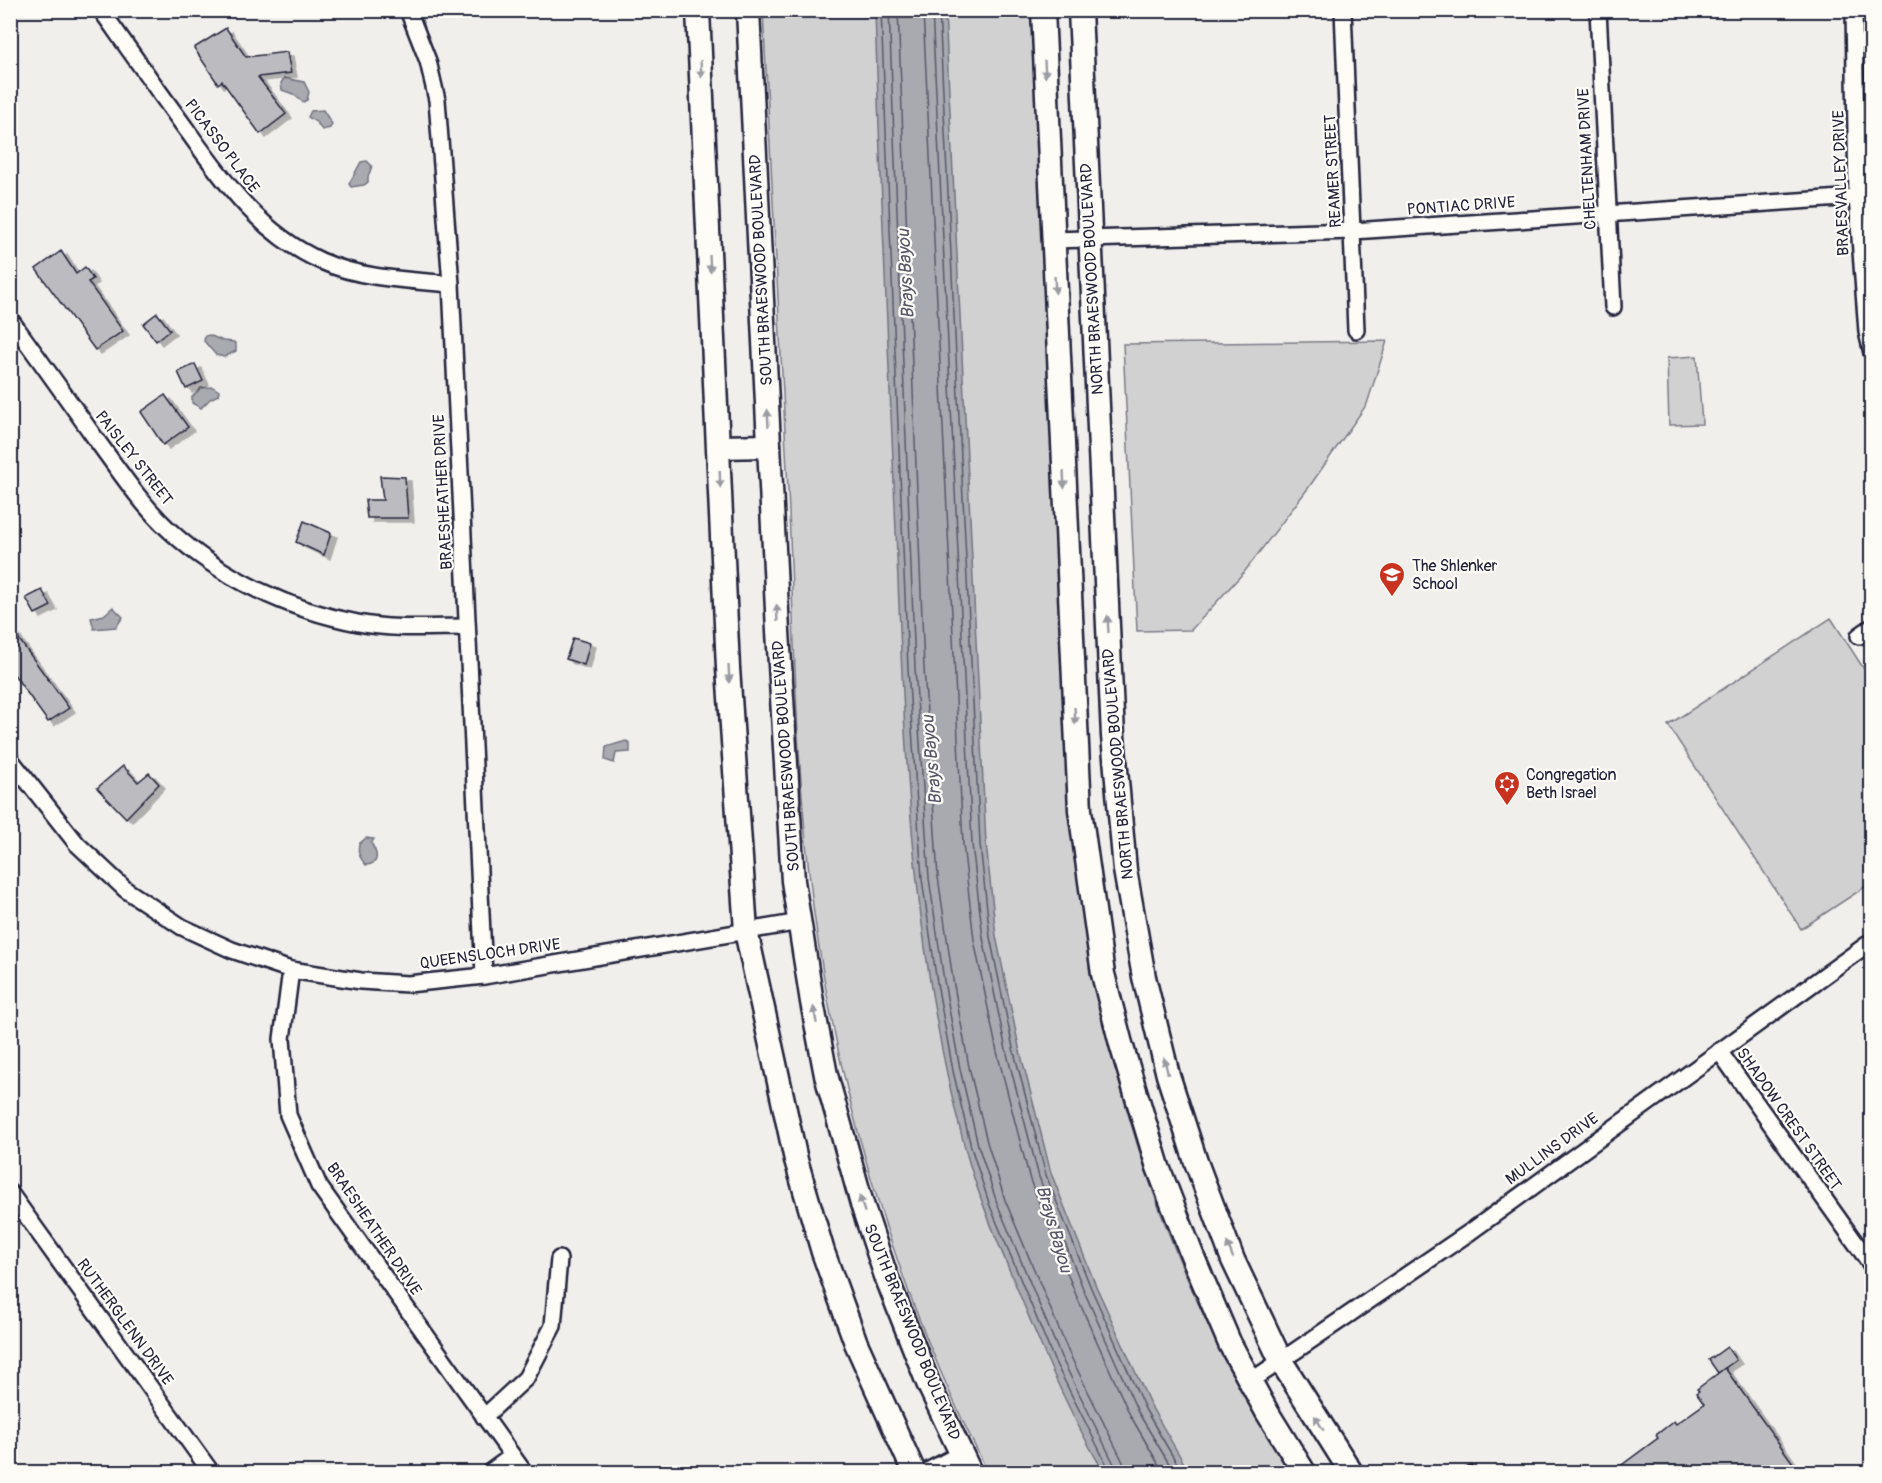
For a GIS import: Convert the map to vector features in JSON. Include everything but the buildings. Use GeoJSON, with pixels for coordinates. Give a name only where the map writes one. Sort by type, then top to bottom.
{"type":"FeatureCollection","features":[{"type":"Feature","properties":{"kind":"main road"},"geometry":{"type":"LineString","coordinates":[[698,10],[728,668],[746,931],[796,1160],[823,1252],[855,1343],[914,1473]]}},
{"type":"Feature","properties":{"kind":"main road","name":"SOUTH BRAESWOOD BOULEVARD"},"geometry":{"type":"LineString","coordinates":[[748,10],[778,631],[793,880],[826,1075],[862,1204],[886,1276],[928,1383],[966,1465]]}},
{"type":"Feature","properties":{"kind":"main road"},"geometry":{"type":"LineString","coordinates":[[1043,10],[1080,810],[1103,974],[1121,1044],[1158,1167],[1192,1255],[1230,1344],[1304,1473]]}},
{"type":"Feature","properties":{"kind":"main road","name":"NORTH BRAESWOOD BOULEVARD"},"geometry":{"type":"LineString","coordinates":[[1080,10],[1113,736],[1125,870],[1144,977],[1168,1075],[1196,1162],[1233,1260],[1281,1361],[1351,1473]]}},
{"type":"Feature","properties":{"kind":"main road"},"geometry":{"type":"LineString","coordinates":[[719,447],[769,446]]}},
{"type":"Feature","properties":{"kind":"main road"},"geometry":{"type":"LineString","coordinates":[[1073,674],[1110,672]]}},
{"type":"Feature","properties":{"kind":"main road"},"geometry":{"type":"LineString","coordinates":[[933,1473],[966,1465]]}},
{"type":"Feature","properties":{"kind":"street","name":"PICASSO PLACE"},"geometry":{"type":"LineString","coordinates":[[101,10],[228,187],[254,215],[285,240],[321,261],[347,270],[374,276],[451,284]]}},
{"type":"Feature","properties":{"kind":"street","name":"BRAESHEATHER DRIVE"},"geometry":{"type":"LineString","coordinates":[[408,10],[428,61],[438,100],[451,284],[484,976]]}},
{"type":"Feature","properties":{"kind":"street","name":"REAMER STREET"},"geometry":{"type":"LineString","coordinates":[[1343,10],[1356,330]]}},
{"type":"Feature","properties":{"kind":"street","name":"CHELTENHAM DRIVE"},"geometry":{"type":"LineString","coordinates":[[1598,10],[1613,307]]}},
{"type":"Feature","properties":{"kind":"street","name":"BRAESVALLEY DRIVE"},"geometry":{"type":"LineString","coordinates":[[1854,10],[1864,197],[1867,332],[1872,353]]}},
{"type":"Feature","properties":{"kind":"street","name":"PONTIAC DRIVE"},"geometry":{"type":"LineString","coordinates":[[1053,240],[1353,231],[1864,197]]}},
{"type":"Feature","properties":{"kind":"street","name":"PAISLEY STREET"},"geometry":{"type":"LineString","coordinates":[[10,319],[133,491],[169,530],[208,561],[280,600],[315,612],[371,625],[467,627]]}},
{"type":"Feature","properties":{"kind":"street"},"geometry":{"type":"LineString","coordinates":[[1859,636],[1872,627]]}},
{"type":"Feature","properties":{"kind":"street","name":"QUEENSLOCH DRIVE"},"geometry":{"type":"LineString","coordinates":[[13,768],[77,844],[126,890],[182,927],[232,950],[291,970],[361,981],[408,984],[484,976],[800,922]]}},
{"type":"Feature","properties":{"kind":"street","name":"MULLINS DRIVE"},"geometry":{"type":"LineString","coordinates":[[1251,1381],[1470,1232],[1872,941]]}},
{"type":"Feature","properties":{"kind":"street","name":"BRAESHEATHER DRIVE"},"geometry":{"type":"LineString","coordinates":[[291,970],[282,1040],[288,1115],[319,1186],[524,1473]]}},
{"type":"Feature","properties":{"kind":"street","name":"SHADOW CREST STREET"},"geometry":{"type":"LineString","coordinates":[[1719,1051],[1872,1266]]}},
{"type":"Feature","properties":{"kind":"street","name":"RUTHERGLENN DRIVE"},"geometry":{"type":"LineString","coordinates":[[10,1193],[211,1473]]}},
{"type":"Feature","properties":{"kind":"street"},"geometry":{"type":"LineString","coordinates":[[484,1417],[526,1378],[553,1326],[559,1259]]}},
{"type":"Feature","properties":{"kind":"street"},"geometry":{"type":"LineString","coordinates":[[490,1473],[512,1456]]}},
{"type":"Feature","properties":{"kind":"shaded area"},"geometry":{"type":"Polygon","coordinates":[[[763,11],[1033,11],[1074,839],[1095,978],[1128,1115],[1174,1248],[1202,1313],[1234,1376],[1293,1472],[988,1472],[923,1330],[896,1256],[871,1180],[833,1026],[819,949],[809,872],[798,729],[763,11]]]}},
{"type":"Feature","properties":{"kind":"shaded area"},"geometry":{"type":"Polygon","coordinates":[[[1387,341],[1367,404],[1309,487],[1245,571],[1191,630],[1137,631],[1123,344],[1387,341]]]}},
{"type":"Feature","properties":{"kind":"shaded area"},"geometry":{"type":"Polygon","coordinates":[[[1697,356],[1702,424],[1669,425],[1667,358],[1697,356]]]}},
{"type":"Feature","properties":{"kind":"shaded area"},"geometry":{"type":"Polygon","coordinates":[[[1831,618],[1871,680],[1871,883],[1801,929],[1668,725],[1831,618]]]}},
{"type":"Feature","properties":{"kind":"water","name":"Brays Bayou"},"geometry":{"type":"Polygon","coordinates":[[[875,11],[945,11],[986,843],[996,936],[1019,1047],[1051,1173],[1096,1286],[1151,1406],[1189,1472],[1104,1472],[1062,1392],[993,1230],[971,1169],[946,1070],[931,990],[920,910],[906,749],[875,11]]]}},
{"type":"Feature","properties":{"kind":"water"},"geometry":{"type":"Polygon","coordinates":[[[284,78],[304,82],[309,92],[307,100],[303,102],[293,94],[282,90],[281,83],[284,78]]]}},
{"type":"Feature","properties":{"kind":"water"},"geometry":{"type":"Polygon","coordinates":[[[323,110],[332,124],[330,128],[322,130],[308,117],[311,111],[323,110]]]}},
{"type":"Feature","properties":{"kind":"water"},"geometry":{"type":"Polygon","coordinates":[[[367,161],[372,166],[368,182],[351,187],[349,184],[361,162],[367,161]]]}},
{"type":"Feature","properties":{"kind":"water"},"geometry":{"type":"Polygon","coordinates":[[[209,335],[223,341],[234,342],[236,351],[224,357],[216,355],[204,341],[205,336],[209,335]]]}},
{"type":"Feature","properties":{"kind":"water"},"geometry":{"type":"Polygon","coordinates":[[[213,387],[219,391],[218,395],[201,408],[192,403],[192,397],[201,388],[213,387]]]}},
{"type":"Feature","properties":{"kind":"water"},"geometry":{"type":"Polygon","coordinates":[[[113,607],[123,617],[116,627],[94,629],[91,618],[104,615],[113,607]]]}},
{"type":"Feature","properties":{"kind":"water"},"geometry":{"type":"Polygon","coordinates":[[[626,741],[630,743],[630,752],[616,753],[614,763],[605,760],[606,747],[626,741]]]}},
{"type":"Feature","properties":{"kind":"water"},"geometry":{"type":"Polygon","coordinates":[[[366,838],[374,839],[371,843],[375,850],[376,860],[366,865],[358,850],[359,844],[366,838]]]}},
{"type":"Feature","properties":{"kind":"place","name":"The Shlenker School"},"geometry":{"type":"Point","coordinates":[1392,598]}},
{"type":"Feature","properties":{"kind":"place","name":"Congregation Beth Israel"},"geometry":{"type":"Point","coordinates":[1507,807]}}]}
